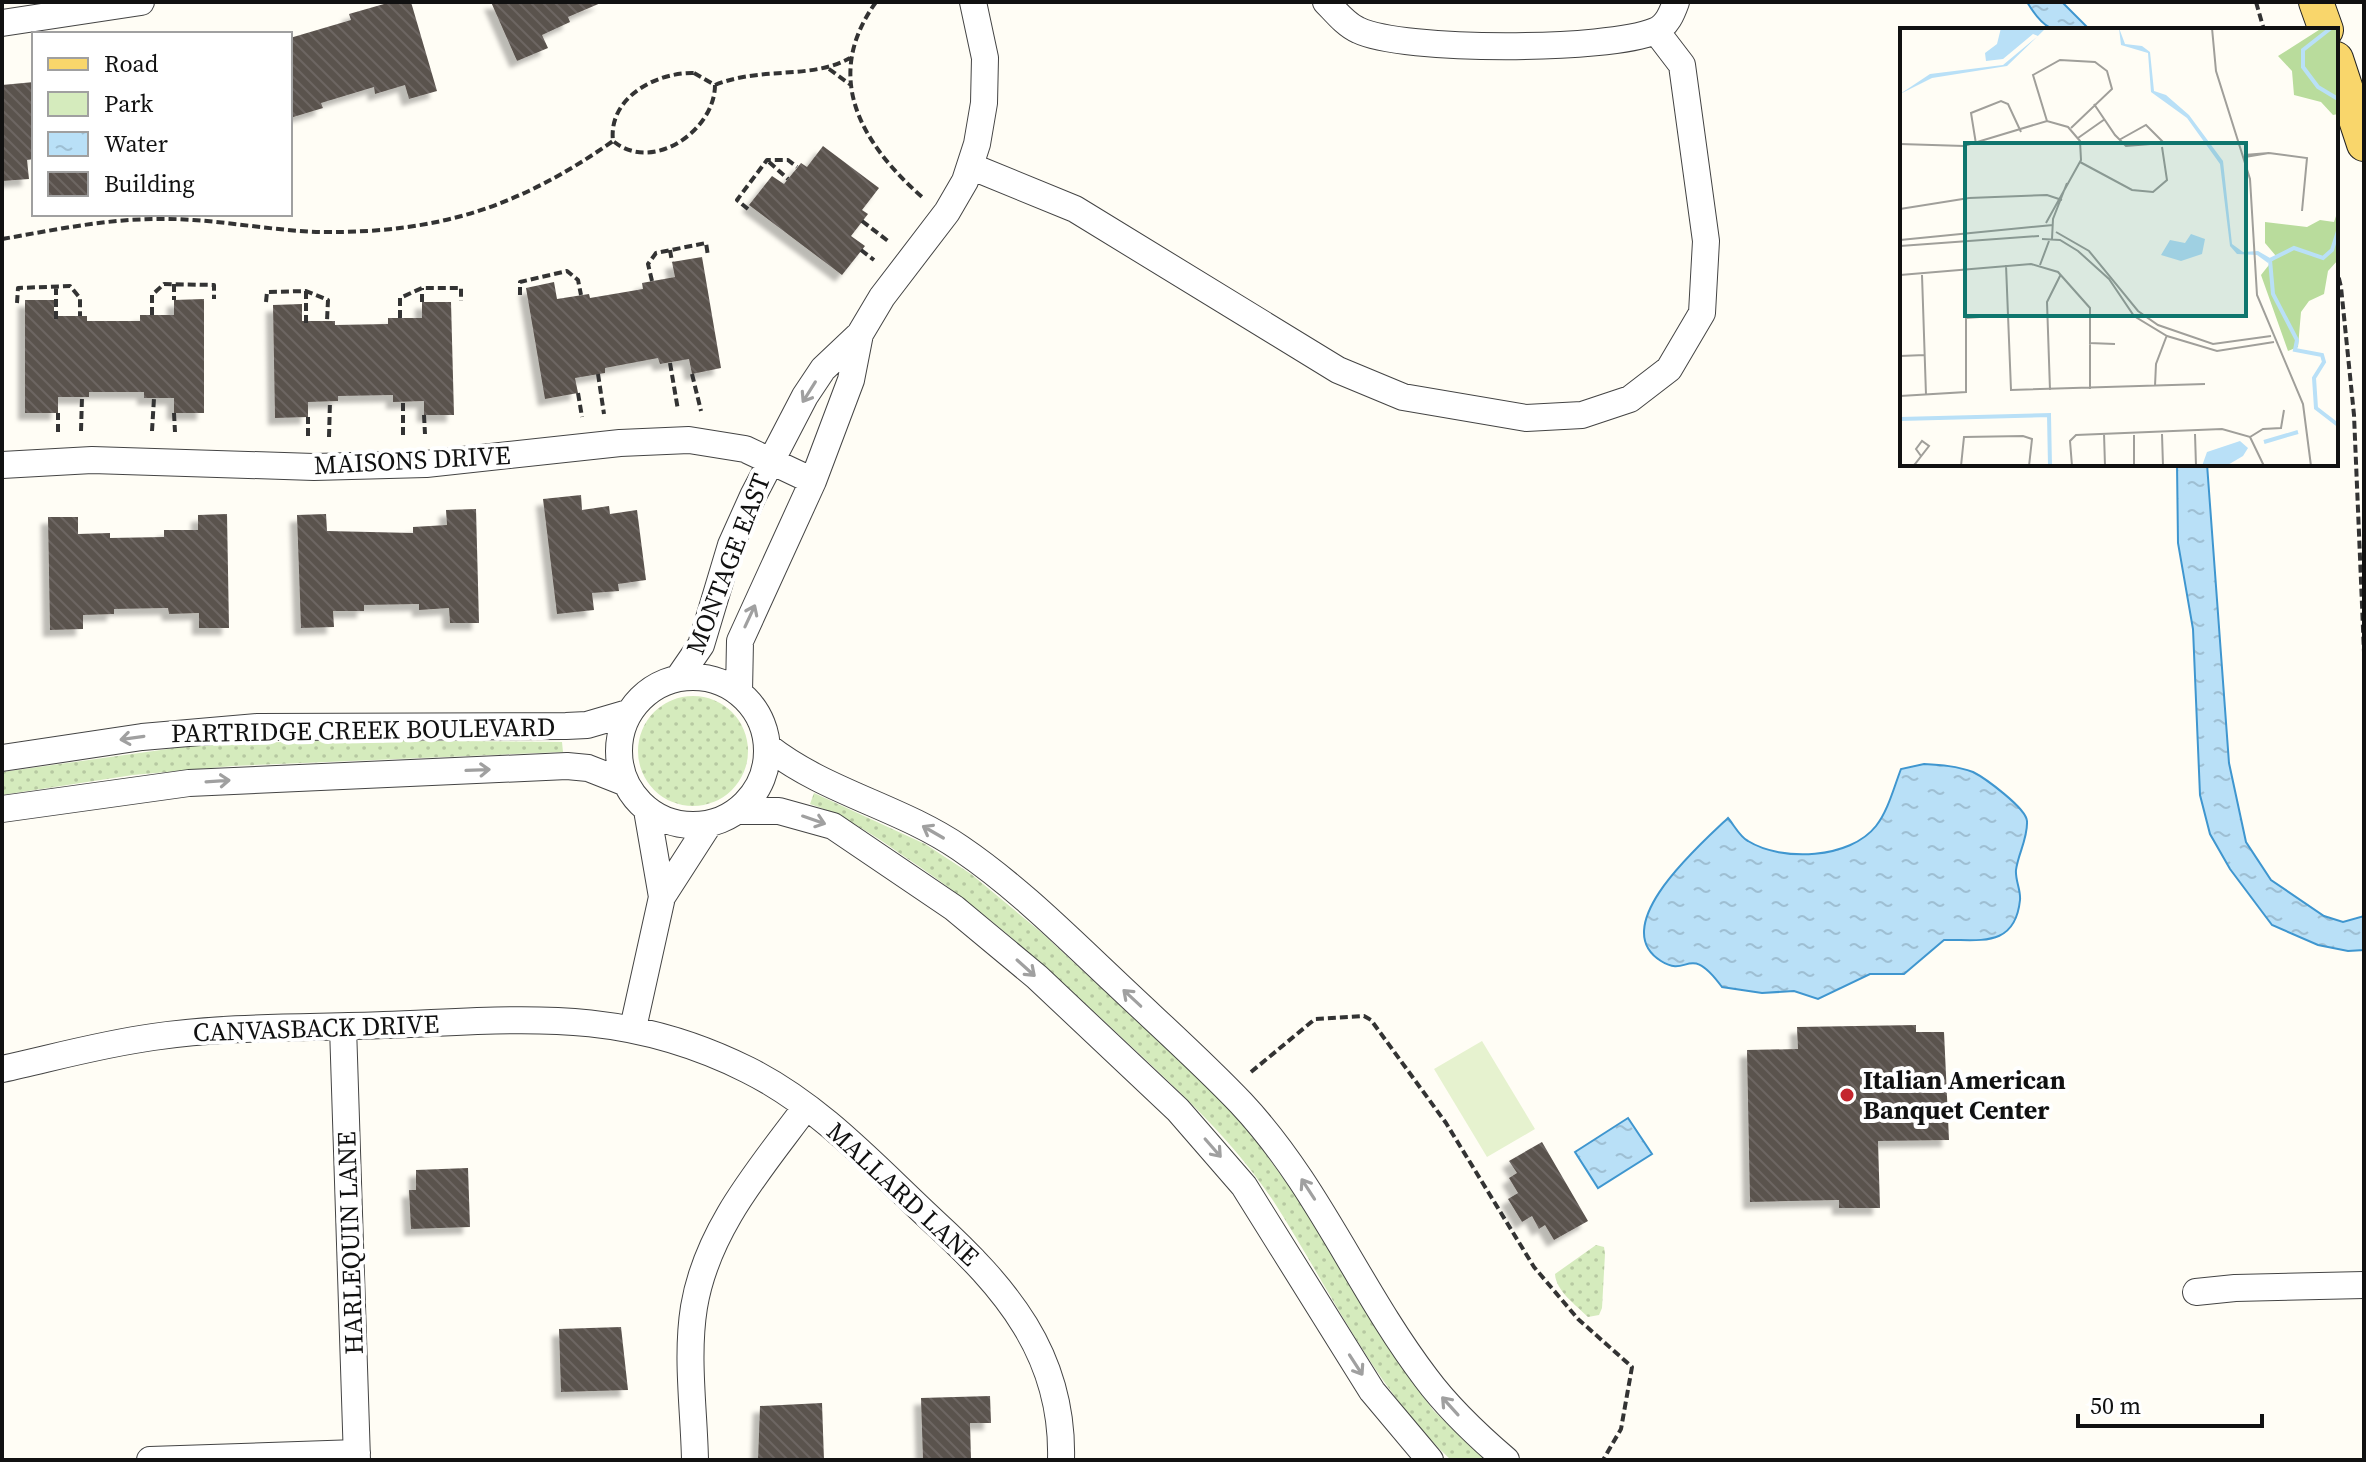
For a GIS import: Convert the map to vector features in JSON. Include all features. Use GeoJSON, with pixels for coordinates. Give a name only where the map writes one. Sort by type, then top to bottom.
{"type":"FeatureCollection","features":[{"type":"Feature","properties":{"kind":"main road"},"geometry":{"type":"LineString","coordinates":[[2316,2],[2325,28]]}},
{"type":"Feature","properties":{"kind":"main road"},"geometry":{"type":"LineString","coordinates":[[2338,64],[2360,118]]}},
{"type":"Feature","properties":{"kind":"street"},"geometry":{"type":"LineString","coordinates":[[2,23],[141,2]]}},
{"type":"Feature","properties":{"kind":"street","name":"MONTAGE EAST"},"geometry":{"type":"LineString","coordinates":[[679,677],[701,645],[731,545],[769,459],[823,369],[860,334],[882,297],[947,212],[970,166],[984,103],[985,58],[973,2]]}},
{"type":"Feature","properties":{"kind":"street"},"geometry":{"type":"LineString","coordinates":[[1326,2],[1356,30],[1414,44],[1518,46],[1618,39],[1656,31],[1672,14],[1676,2]]}},
{"type":"Feature","properties":{"kind":"street"},"geometry":{"type":"LineString","coordinates":[[970,166],[1075,209],[1338,370],[1403,397],[1526,418],[1582,415],[1630,399],[1669,369],[1702,313],[1706,241],[1682,65],[1656,31]]}},
{"type":"Feature","properties":{"kind":"street","name":"MONTAGE EAST"},"geometry":{"type":"LineString","coordinates":[[739,692],[737,655],[743,632],[813,481],[851,380],[860,334]]}},
{"type":"Feature","properties":{"kind":"street","name":"MAISONS DRIVE"},"geometry":{"type":"LineString","coordinates":[[2,465],[92,460],[314,467],[426,464],[657,440],[718,443],[769,459],[813,481]]}},
{"type":"Feature","properties":{"kind":"street"},"geometry":{"type":"LineString","coordinates":[[679,677],[710,678],[739,692],[759,716],[768,747],[767,762],[757,789],[737,811],[709,824],[678,824],[647,810],[626,783],[618,748],[628,713],[650,690],[679,677]]}},
{"type":"Feature","properties":{"kind":"street","name":"PARTRIDGE CREEK BOULEVARD"},"geometry":{"type":"LineString","coordinates":[[2,758],[202,731],[566,726],[587,725],[628,713]]}},
{"type":"Feature","properties":{"kind":"street"},"geometry":{"type":"LineString","coordinates":[[768,747],[799,768],[906,818],[959,847],[1043,914],[1196,1057],[1243,1104],[1305,1184],[1427,1380],[1457,1414],[1506,1460]]}},
{"type":"Feature","properties":{"kind":"street","name":"PARTRIDGE CREEK BOULEVARD"},"geometry":{"type":"LineString","coordinates":[[2,809],[189,783],[567,766],[588,768],[626,783]]}},
{"type":"Feature","properties":{"kind":"street"},"geometry":{"type":"LineString","coordinates":[[647,810],[662,897]]}},
{"type":"Feature","properties":{"kind":"street"},"geometry":{"type":"LineString","coordinates":[[737,811],[779,811],[833,826],[954,908],[1048,987],[1178,1110],[1244,1186],[1372,1391],[1430,1460]]}},
{"type":"Feature","properties":{"kind":"street"},"geometry":{"type":"LineString","coordinates":[[633,1028],[662,897],[709,824]]}},
{"type":"Feature","properties":{"kind":"street","name":"CANVASBACK DRIVE"},"geometry":{"type":"LineString","coordinates":[[2,1069],[153,1037],[558,1019],[633,1028]]}},
{"type":"Feature","properties":{"kind":"street","name":"HARLEQUIN LANE"},"geometry":{"type":"LineString","coordinates":[[343,1027],[357,1457]]}},
{"type":"Feature","properties":{"kind":"street","name":"MALLARD LANE"},"geometry":{"type":"LineString","coordinates":[[633,1028],[714,1055],[761,1078],[806,1107],[860,1150],[1005,1292],[1041,1356],[1053,1391],[1060,1420],[1061,1460]]}},
{"type":"Feature","properties":{"kind":"street"},"geometry":{"type":"LineString","coordinates":[[695,1460],[691,1340],[701,1277],[726,1218],[806,1107]]}},
{"type":"Feature","properties":{"kind":"street"},"geometry":{"type":"LineString","coordinates":[[2196,1292],[2364,1285]]}},
{"type":"Feature","properties":{"kind":"street"},"geometry":{"type":"LineString","coordinates":[[150,1460],[357,1457]]}},
{"type":"Feature","properties":{"kind":"path"},"geometry":{"type":"LineString","coordinates":[[876,2],[864,20],[850,58],[851,85],[858,115],[876,152],[922,197]]}},
{"type":"Feature","properties":{"kind":"path"},"geometry":{"type":"LineString","coordinates":[[2256,2],[2263,28]]}},
{"type":"Feature","properties":{"kind":"path"},"geometry":{"type":"LineString","coordinates":[[613,141],[612,131],[628,98],[654,80],[694,73],[715,85],[752,73],[829,69],[850,58]]}},
{"type":"Feature","properties":{"kind":"path"},"geometry":{"type":"LineString","coordinates":[[829,69],[851,85]]}},
{"type":"Feature","properties":{"kind":"path"},"geometry":{"type":"LineString","coordinates":[[613,141],[629,150],[644,151],[678,143],[706,121],[712,108],[715,85]]}},
{"type":"Feature","properties":{"kind":"path"},"geometry":{"type":"LineString","coordinates":[[2,239],[107,221],[161,218],[323,232],[427,223],[504,204],[537,190],[613,141]]}},
{"type":"Feature","properties":{"kind":"path"},"geometry":{"type":"LineString","coordinates":[[767,160],[788,160],[797,167]]}},
{"type":"Feature","properties":{"kind":"path"},"geometry":{"type":"LineString","coordinates":[[767,160],[788,179]]}},
{"type":"Feature","properties":{"kind":"path"},"geometry":{"type":"LineString","coordinates":[[748,209],[737,200],[767,160]]}},
{"type":"Feature","properties":{"kind":"path"},"geometry":{"type":"LineString","coordinates":[[862,221],[888,241]]}},
{"type":"Feature","properties":{"kind":"path"},"geometry":{"type":"LineString","coordinates":[[652,281],[648,264],[656,253],[706,243],[708,256]]}},
{"type":"Feature","properties":{"kind":"path"},"geometry":{"type":"LineString","coordinates":[[670,250],[672,262]]}},
{"type":"Feature","properties":{"kind":"path"},"geometry":{"type":"LineString","coordinates":[[861,250],[874,260]]}},
{"type":"Feature","properties":{"kind":"path"},"geometry":{"type":"LineString","coordinates":[[520,295],[520,282],[567,271],[578,280],[581,295]]}},
{"type":"Feature","properties":{"kind":"path"},"geometry":{"type":"LineString","coordinates":[[2338,274],[2354,415],[2364,652]]}},
{"type":"Feature","properties":{"kind":"path"},"geometry":{"type":"LineString","coordinates":[[553,275],[554,282]]}},
{"type":"Feature","properties":{"kind":"path"},"geometry":{"type":"LineString","coordinates":[[152,315],[152,295],[164,284],[214,285],[214,299]]}},
{"type":"Feature","properties":{"kind":"path"},"geometry":{"type":"LineString","coordinates":[[174,284],[174,300]]}},
{"type":"Feature","properties":{"kind":"path"},"geometry":{"type":"LineString","coordinates":[[17,303],[18,288],[70,286],[80,298],[80,316]]}},
{"type":"Feature","properties":{"kind":"path"},"geometry":{"type":"LineString","coordinates":[[56,287],[56,320]]}},
{"type":"Feature","properties":{"kind":"path"},"geometry":{"type":"LineString","coordinates":[[422,288],[422,302]]}},
{"type":"Feature","properties":{"kind":"path"},"geometry":{"type":"LineString","coordinates":[[400,318],[400,298],[422,288],[461,288],[461,301]]}},
{"type":"Feature","properties":{"kind":"path"},"geometry":{"type":"LineString","coordinates":[[266,302],[267,292],[306,291],[328,300],[327,321]]}},
{"type":"Feature","properties":{"kind":"path"},"geometry":{"type":"LineString","coordinates":[[306,291],[306,325]]}},
{"type":"Feature","properties":{"kind":"path"},"geometry":{"type":"LineString","coordinates":[[670,363],[678,410]]}},
{"type":"Feature","properties":{"kind":"path"},"geometry":{"type":"LineString","coordinates":[[598,374],[604,414]]}},
{"type":"Feature","properties":{"kind":"path"},"geometry":{"type":"LineString","coordinates":[[692,374],[701,411]]}},
{"type":"Feature","properties":{"kind":"path"},"geometry":{"type":"LineString","coordinates":[[578,393],[582,417]]}},
{"type":"Feature","properties":{"kind":"path"},"geometry":{"type":"LineString","coordinates":[[81,431],[82,397]]}},
{"type":"Feature","properties":{"kind":"path"},"geometry":{"type":"LineString","coordinates":[[152,431],[154,398]]}},
{"type":"Feature","properties":{"kind":"path"},"geometry":{"type":"LineString","coordinates":[[329,437],[330,401]]}},
{"type":"Feature","properties":{"kind":"path"},"geometry":{"type":"LineString","coordinates":[[403,401],[403,435]]}},
{"type":"Feature","properties":{"kind":"path"},"geometry":{"type":"LineString","coordinates":[[58,413],[58,432]]}},
{"type":"Feature","properties":{"kind":"path"},"geometry":{"type":"LineString","coordinates":[[174,413],[175,432]]}},
{"type":"Feature","properties":{"kind":"path"},"geometry":{"type":"LineString","coordinates":[[424,415],[425,434]]}},
{"type":"Feature","properties":{"kind":"path"},"geometry":{"type":"LineString","coordinates":[[308,417],[308,436]]}},
{"type":"Feature","properties":{"kind":"path"},"geometry":{"type":"LineString","coordinates":[[1251,1072],[1315,1019],[1364,1016],[1371,1020],[1446,1123],[1534,1267],[1578,1319],[1632,1367],[1621,1429],[1603,1460]]}},
{"type":"Feature","properties":{"kind":"green space"},"geometry":{"type":"Polygon","coordinates":[[[693,696],[714,700],[732,712],[744,730],[748,751],[744,772],[732,790],[714,802],[693,806],[672,802],[654,790],[642,772],[638,751],[642,730],[654,712],[672,700],[693,696]]]}},
{"type":"Feature","properties":{"kind":"green space"},"geometry":{"type":"Polygon","coordinates":[[[335,740],[562,742],[563,752],[233,766],[133,775],[2,795],[2,772],[197,745],[335,740]]]}},
{"type":"Feature","properties":{"kind":"green space"},"geometry":{"type":"Polygon","coordinates":[[[814,793],[925,844],[971,874],[1042,933],[1211,1090],[1251,1134],[1295,1194],[1414,1384],[1434,1411],[1485,1460],[1451,1460],[1399,1402],[1355,1337],[1274,1202],[1237,1153],[1195,1107],[1008,935],[932,875],[883,842],[848,821],[810,804],[814,793]]]}},
{"type":"Feature","properties":{"kind":"green space"},"geometry":{"type":"Polygon","coordinates":[[[1482,1041],[1535,1129],[1487,1157],[1434,1069],[1482,1041]]]}},
{"type":"Feature","properties":{"kind":"green space"},"geometry":{"type":"Polygon","coordinates":[[[1596,1245],[1604,1247],[1605,1254],[1602,1308],[1599,1315],[1588,1317],[1563,1292],[1555,1274],[1596,1245]]]}},
{"type":"Feature","properties":{"kind":"water"},"geometry":{"type":"Polygon","coordinates":[[[2027,2],[2062,2],[2088,28],[2052,28],[2034,13],[2027,2]]]}},
{"type":"Feature","properties":{"kind":"water"},"geometry":{"type":"Polygon","coordinates":[[[2177,466],[2207,466],[2229,763],[2246,842],[2271,880],[2324,916],[2343,922],[2364,916],[2364,950],[2348,951],[2318,945],[2272,925],[2230,869],[2210,834],[2200,795],[2193,629],[2178,543],[2177,466]]]}},
{"type":"Feature","properties":{"kind":"water"},"geometry":{"type":"Polygon","coordinates":[[[1924,764],[1973,772],[2004,794],[2025,815],[2026,834],[2016,870],[2020,900],[2017,916],[2003,934],[1982,940],[1944,940],[1904,974],[1870,974],[1818,999],[1794,991],[1762,993],[1722,987],[1702,966],[1695,963],[1670,965],[1661,961],[1647,946],[1644,927],[1664,885],[1728,818],[1745,839],[1762,848],[1797,854],[1833,851],[1864,837],[1876,826],[1901,769],[1924,764]]]}},
{"type":"Feature","properties":{"kind":"water"},"geometry":{"type":"Polygon","coordinates":[[[1628,1118],[1652,1154],[1598,1188],[1575,1152],[1628,1118]]]}},
{"type":"Feature","properties":{"kind":"building"},"geometry":{"type":"Polygon","coordinates":[[[391,2],[411,2],[437,91],[409,99],[405,85],[375,94],[374,87],[321,103],[323,108],[292,117],[292,37],[351,20],[349,14],[391,2]]]}},
{"type":"Feature","properties":{"kind":"building"},"geometry":{"type":"Polygon","coordinates":[[[491,2],[603,2],[568,17],[570,22],[542,35],[548,48],[517,61],[491,2]]]}},
{"type":"Feature","properties":{"kind":"building"},"geometry":{"type":"Polygon","coordinates":[[[32,82],[32,159],[27,160],[29,179],[2,181],[2,85],[32,82]]]}},
{"type":"Feature","properties":{"kind":"building"},"geometry":{"type":"Polygon","coordinates":[[[823,146],[879,188],[862,210],[868,214],[851,236],[865,246],[842,275],[749,205],[772,176],[784,184],[801,163],[807,167],[823,146]]]}},
{"type":"Feature","properties":{"kind":"building"},"geometry":{"type":"Polygon","coordinates":[[[702,257],[721,368],[692,374],[689,359],[660,364],[658,358],[605,368],[605,373],[575,378],[578,393],[545,399],[526,288],[554,282],[557,299],[589,294],[590,298],[643,289],[642,283],[675,277],[672,262],[702,257]]]}},
{"type":"Feature","properties":{"kind":"building"},"geometry":{"type":"Polygon","coordinates":[[[204,299],[204,413],[174,413],[174,398],[144,398],[144,392],[89,392],[89,397],[58,397],[58,413],[25,413],[25,300],[54,300],[54,316],[87,316],[87,321],[140,321],[140,315],[174,315],[174,300],[204,299]]]}},
{"type":"Feature","properties":{"kind":"building"},"geometry":{"type":"Polygon","coordinates":[[[422,302],[451,302],[454,415],[424,415],[424,401],[393,402],[393,395],[338,396],[338,401],[308,402],[308,417],[275,418],[273,305],[302,304],[302,321],[335,321],[335,325],[388,324],[388,318],[422,318],[422,302]]]}},
{"type":"Feature","properties":{"kind":"building"},"geometry":{"type":"Polygon","coordinates":[[[581,495],[582,510],[609,506],[610,514],[637,510],[646,580],[618,584],[619,591],[592,593],[594,610],[557,614],[543,499],[581,495]]]}},
{"type":"Feature","properties":{"kind":"building"},"geometry":{"type":"Polygon","coordinates":[[[476,509],[479,623],[450,623],[449,608],[419,610],[419,604],[364,605],[364,611],[333,611],[334,627],[301,628],[297,515],[326,514],[327,531],[413,533],[413,527],[447,525],[446,510],[476,509]]]}},
{"type":"Feature","properties":{"kind":"building"},"geometry":{"type":"Polygon","coordinates":[[[227,514],[229,628],[199,628],[199,613],[169,614],[168,608],[114,609],[114,614],[83,615],[83,629],[50,630],[48,517],[78,517],[78,534],[110,533],[110,538],[164,537],[164,530],[198,530],[198,515],[227,514]]]}},
{"type":"Feature","properties":{"kind":"building","name":"Italian American Banquet Center"},"geometry":{"type":"Polygon","coordinates":[[[1916,1025],[1916,1032],[1944,1032],[1949,1140],[1878,1141],[1880,1208],[1839,1208],[1839,1200],[1750,1202],[1747,1050],[1798,1049],[1797,1027],[1916,1025]]]}},
{"type":"Feature","properties":{"kind":"building"},"geometry":{"type":"Polygon","coordinates":[[[1542,1142],[1588,1221],[1554,1240],[1545,1225],[1539,1229],[1532,1216],[1522,1222],[1508,1199],[1518,1193],[1509,1178],[1517,1173],[1509,1161],[1542,1142]]]}},
{"type":"Feature","properties":{"kind":"building"},"geometry":{"type":"Polygon","coordinates":[[[468,1168],[470,1227],[411,1229],[409,1190],[416,1190],[416,1170],[468,1168]]]}},
{"type":"Feature","properties":{"kind":"building"},"geometry":{"type":"Polygon","coordinates":[[[621,1327],[628,1390],[561,1392],[559,1329],[621,1327]]]}},
{"type":"Feature","properties":{"kind":"building"},"geometry":{"type":"Polygon","coordinates":[[[990,1396],[991,1423],[970,1423],[971,1460],[923,1460],[921,1398],[990,1396]]]}},
{"type":"Feature","properties":{"kind":"building"},"geometry":{"type":"Polygon","coordinates":[[[822,1403],[824,1460],[758,1460],[760,1406],[822,1403]]]}},
{"type":"Feature","properties":{"kind":"place","name":"Italian American Banquet Center"},"geometry":{"type":"Point","coordinates":[1847,1095]}}]}
